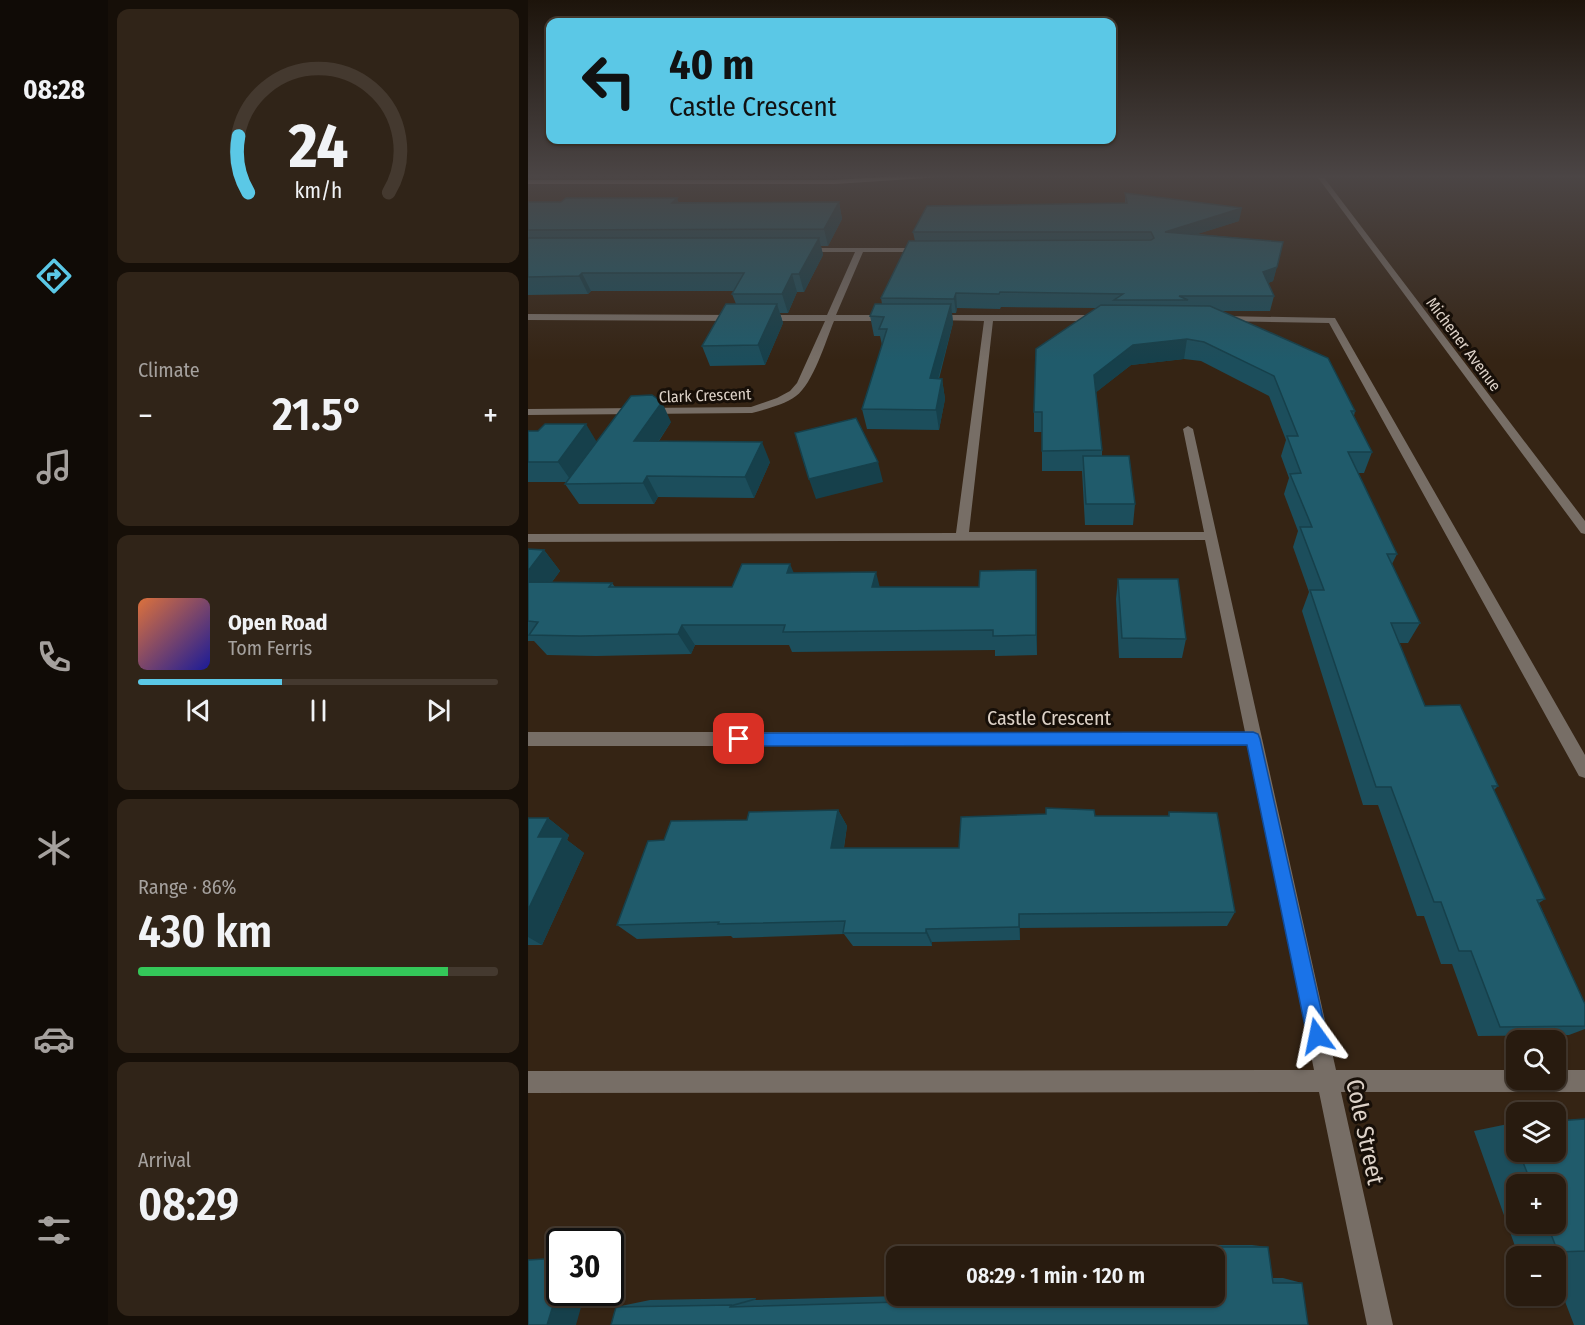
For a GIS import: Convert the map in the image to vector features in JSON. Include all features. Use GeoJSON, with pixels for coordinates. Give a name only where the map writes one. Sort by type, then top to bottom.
{"type":"FeatureCollection","features":[{"type":"Feature","properties":{"kind":"street","name":"Michener Avenue"},"geometry":{"type":"LineString","coordinates":[[1365,237],[1585,530]]}},
{"type":"Feature","properties":{"kind":"street"},"geometry":{"type":"LineString","coordinates":[[789,250],[932,250]]}},
{"type":"Feature","properties":{"kind":"street","name":"Clark Crescent"},"geometry":{"type":"LineString","coordinates":[[528,412],[715,412],[752,410],[769,406],[794,393],[802,384],[860,250]]}},
{"type":"Feature","properties":{"kind":"street"},"geometry":{"type":"LineString","coordinates":[[528,317],[897,318]]}},
{"type":"Feature","properties":{"kind":"street"},"geometry":{"type":"LineString","coordinates":[[920,318],[1107,318]]}},
{"type":"Feature","properties":{"kind":"street"},"geometry":{"type":"LineString","coordinates":[[962,536],[989,318]]}},
{"type":"Feature","properties":{"kind":"street"},"geometry":{"type":"LineString","coordinates":[[1214,319],[1332,320],[1585,771]]}},
{"type":"Feature","properties":{"kind":"street"},"geometry":{"type":"LineString","coordinates":[[1188,429],[1253,739]]}},
{"type":"Feature","properties":{"kind":"street"},"geometry":{"type":"LineString","coordinates":[[528,538],[1211,536]]}},
{"type":"Feature","properties":{"kind":"street","name":"Castle Crescent"},"geometry":{"type":"LineString","coordinates":[[528,739],[1253,739]]}},
{"type":"Feature","properties":{"kind":"street","name":"Cole Street"},"geometry":{"type":"LineString","coordinates":[[1253,739],[1380,1325]]}},
{"type":"Feature","properties":{"kind":"street"},"geometry":{"type":"LineString","coordinates":[[528,1082],[1585,1081]]}},
{"type":"Feature","properties":{"kind":"building"},"geometry":{"type":"Polygon","coordinates":[[[1222,237],[1283,242],[1277,267],[1263,272],[1274,296],[1179,296],[1188,300],[1114,300],[1123,294],[1000,292],[999,294],[956,293],[954,299],[881,298],[909,241],[1151,240],[1154,238],[1222,237]]]}},
{"type":"Feature","properties":{"kind":"building"},"geometry":{"type":"Polygon","coordinates":[[[528,238],[819,238],[799,274],[792,274],[782,294],[732,294],[744,273],[582,273],[579,276],[528,277],[528,238]]]}},
{"type":"Feature","properties":{"kind":"building"},"geometry":{"type":"Polygon","coordinates":[[[726,304],[777,304],[758,345],[702,346],[726,304]]]}},
{"type":"Feature","properties":{"kind":"building"},"geometry":{"type":"Polygon","coordinates":[[[875,304],[951,304],[930,378],[942,379],[936,410],[862,409],[887,329],[879,329],[884,317],[870,316],[875,304]]]}},
{"type":"Feature","properties":{"kind":"building"},"geometry":{"type":"Polygon","coordinates":[[[1101,305],[1210,306],[1328,358],[1355,411],[1351,411],[1372,452],[1348,452],[1397,554],[1387,554],[1420,623],[1391,623],[1425,706],[1460,705],[1498,786],[1492,786],[1545,899],[1537,900],[1585,1004],[1585,1026],[1500,1027],[1471,951],[1459,951],[1441,902],[1434,902],[1391,787],[1376,787],[1310,590],[1324,590],[1300,527],[1312,527],[1290,474],[1301,473],[1287,436],[1298,436],[1274,376],[1204,342],[1187,339],[1133,345],[1094,375],[1102,450],[1042,451],[1042,412],[1034,412],[1036,349],[1101,305]]]}},
{"type":"Feature","properties":{"kind":"building"},"geometry":{"type":"Polygon","coordinates":[[[652,395],[662,402],[634,441],[762,442],[745,477],[647,476],[643,483],[565,484],[631,396],[652,395]]]}},
{"type":"Feature","properties":{"kind":"building"},"geometry":{"type":"Polygon","coordinates":[[[856,418],[878,462],[809,479],[795,433],[856,418]]]}},
{"type":"Feature","properties":{"kind":"building"},"geometry":{"type":"Polygon","coordinates":[[[545,424],[586,424],[558,462],[528,462],[528,431],[538,431],[545,424]]]}},
{"type":"Feature","properties":{"kind":"building"},"geometry":{"type":"Polygon","coordinates":[[[1083,456],[1129,456],[1135,504],[1086,504],[1083,456]]]}},
{"type":"Feature","properties":{"kind":"building"},"geometry":{"type":"Polygon","coordinates":[[[528,549],[544,550],[528,571],[528,549]]]}},
{"type":"Feature","properties":{"kind":"building"},"geometry":{"type":"Polygon","coordinates":[[[742,564],[790,564],[787,573],[876,572],[872,587],[979,587],[980,571],[1036,570],[1036,635],[993,636],[993,630],[783,632],[785,625],[682,625],[678,634],[529,635],[538,622],[528,621],[528,582],[612,583],[609,587],[732,587],[742,564]]]}},
{"type":"Feature","properties":{"kind":"building"},"geometry":{"type":"Polygon","coordinates":[[[1118,579],[1178,579],[1186,639],[1122,638],[1118,579]]]}},
{"type":"Feature","properties":{"kind":"building"},"geometry":{"type":"Polygon","coordinates":[[[1046,808],[1094,810],[1095,816],[1169,816],[1169,812],[1217,813],[1235,912],[1019,914],[1019,927],[926,929],[926,933],[843,933],[845,921],[617,925],[648,841],[664,840],[671,821],[747,820],[749,812],[838,810],[831,848],[959,848],[961,817],[1046,814],[1046,808]]]}},
{"type":"Feature","properties":{"kind":"building"},"geometry":{"type":"Polygon","coordinates":[[[528,818],[548,818],[538,837],[563,837],[528,910],[528,818]]]}},
{"type":"Feature","properties":{"kind":"building"},"geometry":{"type":"Polygon","coordinates":[[[1585,1119],[1585,1251],[1566,1252],[1566,1246],[1556,1246],[1551,1234],[1566,1234],[1566,1174],[1528,1174],[1523,1162],[1566,1162],[1566,1120],[1585,1119]]]}},
{"type":"Feature","properties":{"kind":"building"},"geometry":{"type":"Polygon","coordinates":[[[1225,1247],[1268,1247],[1273,1283],[1302,1283],[1308,1325],[611,1325],[616,1307],[731,1305],[730,1307],[886,1302],[886,1306],[1225,1306],[1225,1247]]]}},
{"type":"Feature","properties":{"kind":"building"},"geometry":{"type":"Polygon","coordinates":[[[546,1259],[546,1306],[553,1306],[547,1325],[528,1325],[528,1260],[546,1259]]]}},
{"type":"Feature","properties":{"kind":"route"},"geometry":{"type":"LineString","coordinates":[[739,739],[1253,739],[1317,1036]]}}]}
